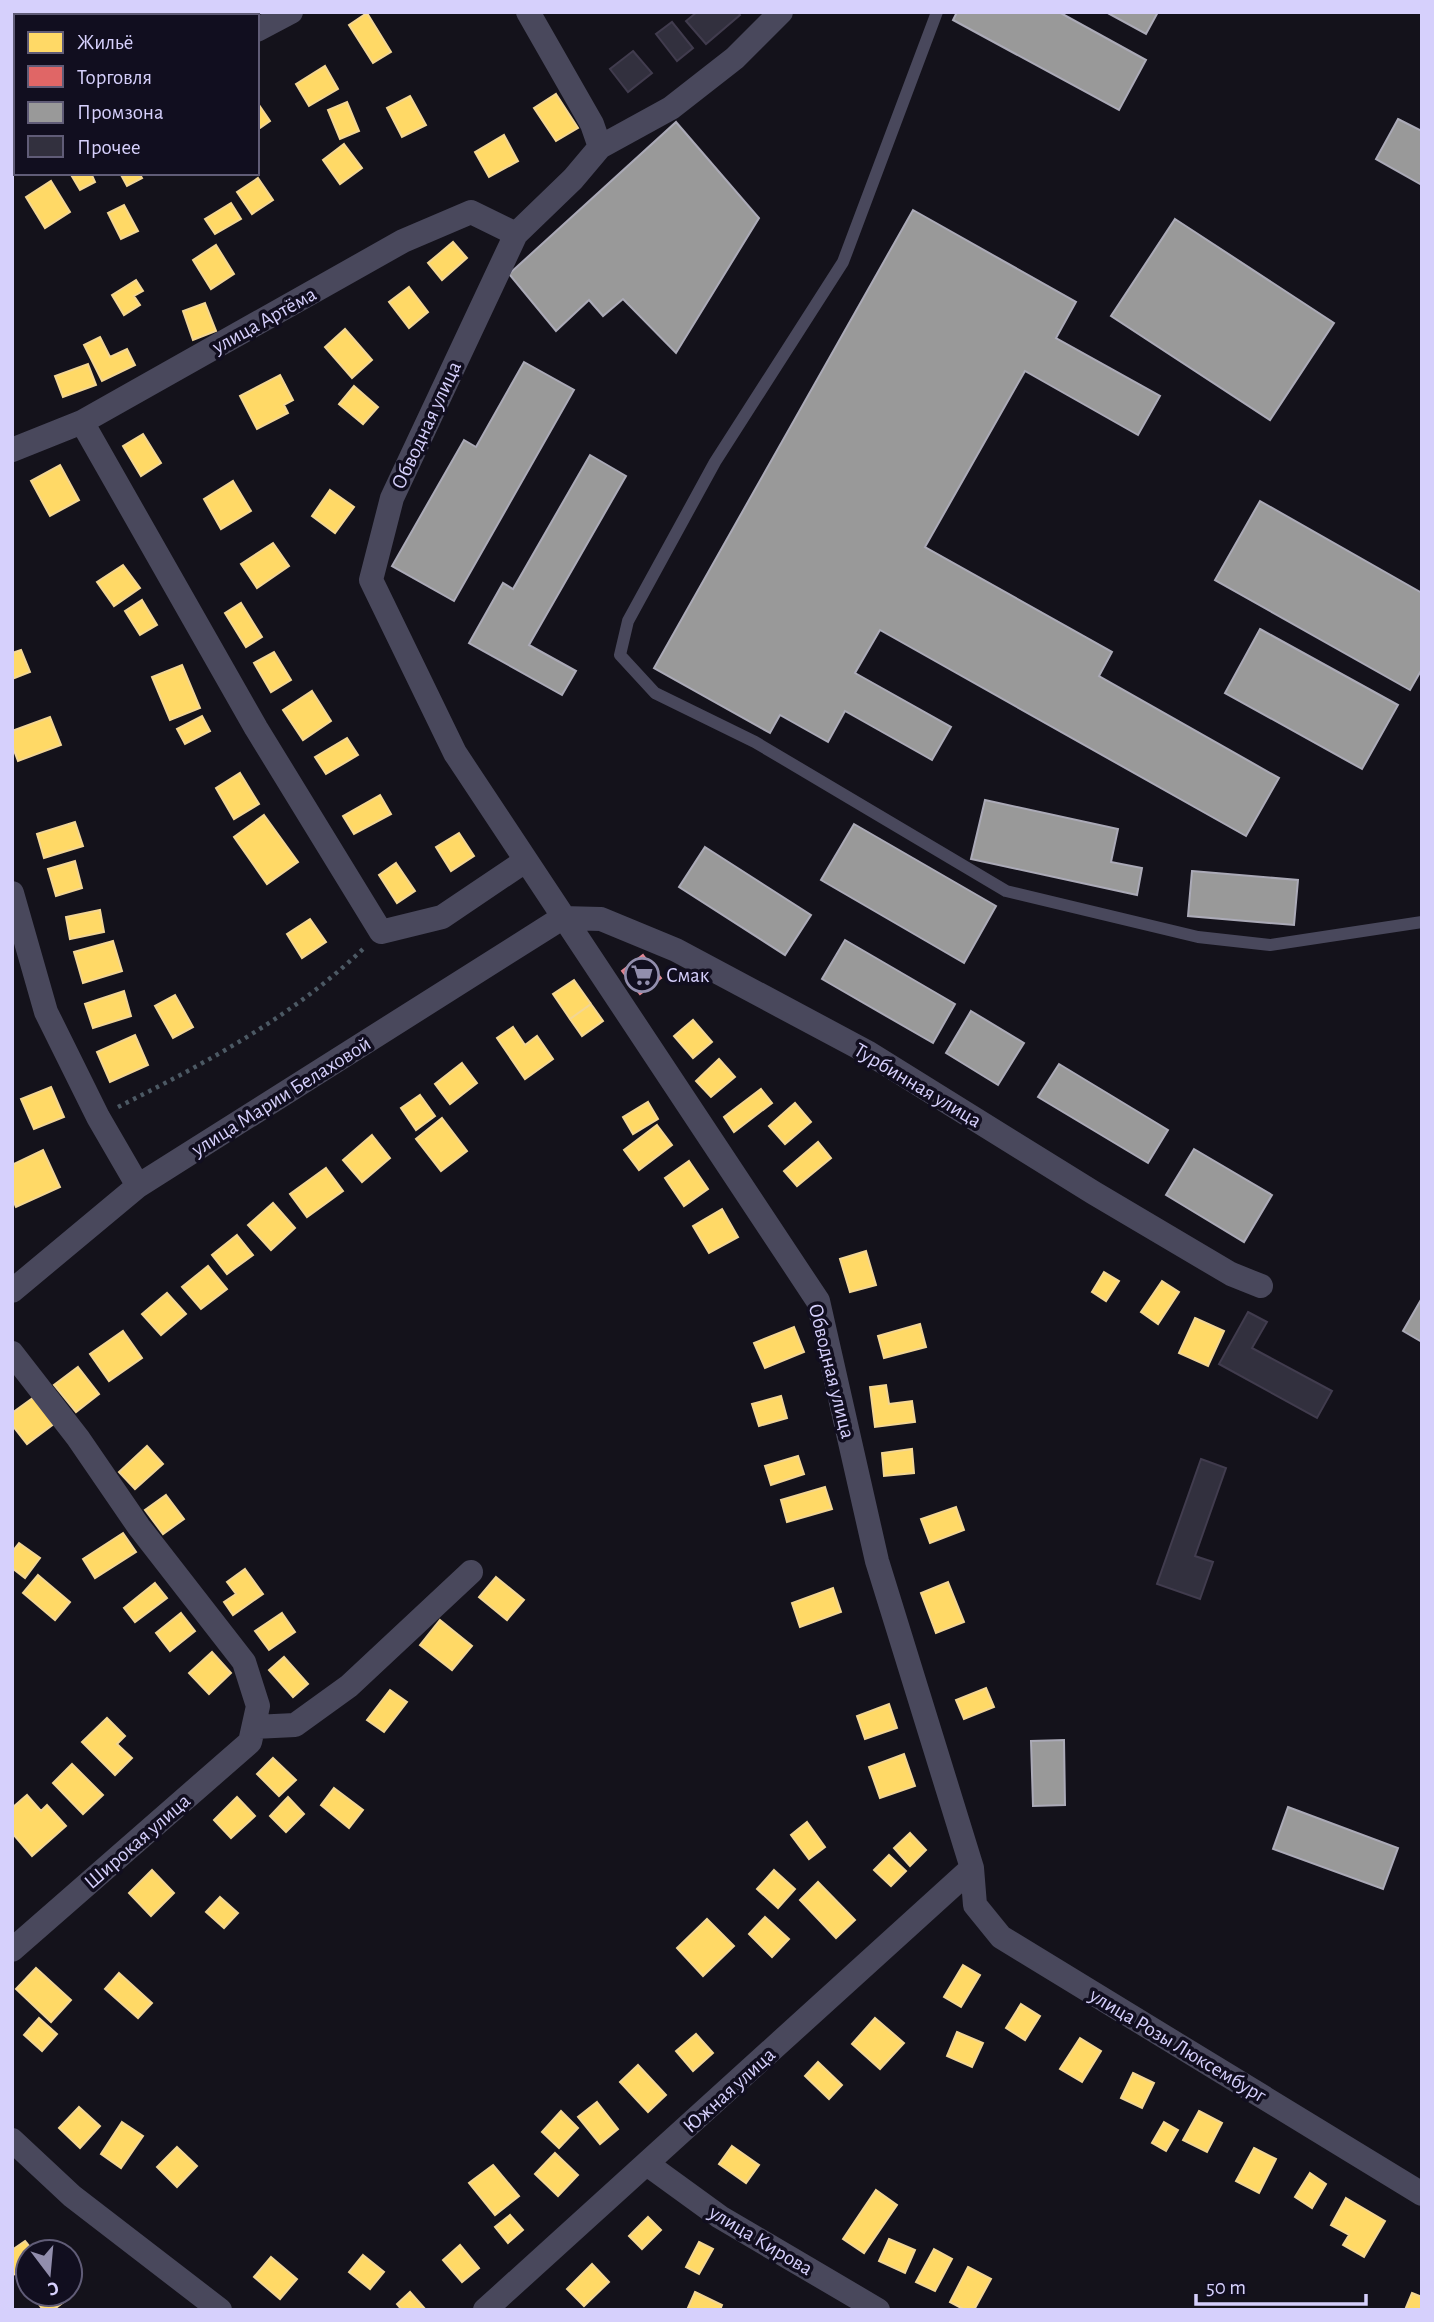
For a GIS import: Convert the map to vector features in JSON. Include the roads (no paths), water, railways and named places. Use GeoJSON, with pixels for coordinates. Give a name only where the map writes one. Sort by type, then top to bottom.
{"type":"FeatureCollection","features":[{"type":"Feature","properties":{"kind":"street"},"geometry":{"type":"LineString","coordinates":[[259,29],[291,12]]}},
{"type":"Feature","properties":{"kind":"street"},"geometry":{"type":"LineString","coordinates":[[528,12],[592,124],[600,147],[671,108],[735,58],[781,12]]}},
{"type":"Feature","properties":{"kind":"street","name":"Обводная улица"},"geometry":{"type":"LineString","coordinates":[[600,147],[573,179],[516,234],[392,498],[371,580],[455,753],[818,1301],[877,1561],[972,1868]]}},
{"type":"Feature","properties":{"kind":"street","name":"улица Артёма"},"geometry":{"type":"LineString","coordinates":[[12,450],[82,422],[403,242],[471,212],[516,234]]}},
{"type":"Feature","properties":{"kind":"street"},"geometry":{"type":"LineString","coordinates":[[82,422],[256,728],[381,932],[442,917],[525,861]]}},
{"type":"Feature","properties":{"kind":"street"},"geometry":{"type":"LineString","coordinates":[[12,893],[46,1012],[98,1117],[138,1186]]}},
{"type":"Feature","properties":{"kind":"street","name":"улица Марии Белаховой"},"geometry":{"type":"LineString","coordinates":[[12,1291],[138,1186],[562,918]]}},
{"type":"Feature","properties":{"kind":"street","name":"Турбинная улица"},"geometry":{"type":"LineString","coordinates":[[562,918],[601,919],[676,950],[867,1052],[1231,1274],[1261,1286]]}},
{"type":"Feature","properties":{"kind":"street"},"geometry":{"type":"LineString","coordinates":[[12,1353],[78,1438],[139,1527],[244,1662],[258,1706],[254,1727],[295,1725],[349,1686],[471,1572]]}},
{"type":"Feature","properties":{"kind":"street","name":"Широкая улица"},"geometry":{"type":"LineString","coordinates":[[12,1950],[250,1742],[254,1727]]}},
{"type":"Feature","properties":{"kind":"street","name":"Южная улица"},"geometry":{"type":"LineString","coordinates":[[485,2310],[972,1868]]}},
{"type":"Feature","properties":{"kind":"street","name":"улица Розы Люксембург"},"geometry":{"type":"LineString","coordinates":[[972,1868],[975,1905],[1000,1937],[1422,2194]]}},
{"type":"Feature","properties":{"kind":"street"},"geometry":{"type":"LineString","coordinates":[[12,2140],[72,2196],[209,2306]]}},
{"type":"Feature","properties":{"kind":"street","name":"улица Кирова"},"geometry":{"type":"LineString","coordinates":[[647,2164],[720,2217],[878,2310]]}},
{"type":"Feature","properties":{"kind":"lane"},"geometry":{"type":"LineString","coordinates":[[937,12],[843,262],[715,462],[628,621],[620,655],[655,694],[755,742],[1006,891],[1198,937],[1270,945],[1422,922]]}},
{"type":"Feature","properties":{"kind":"place","name":"Смак"},"geometry":{"type":"Point","coordinates":[642,975]}}]}
